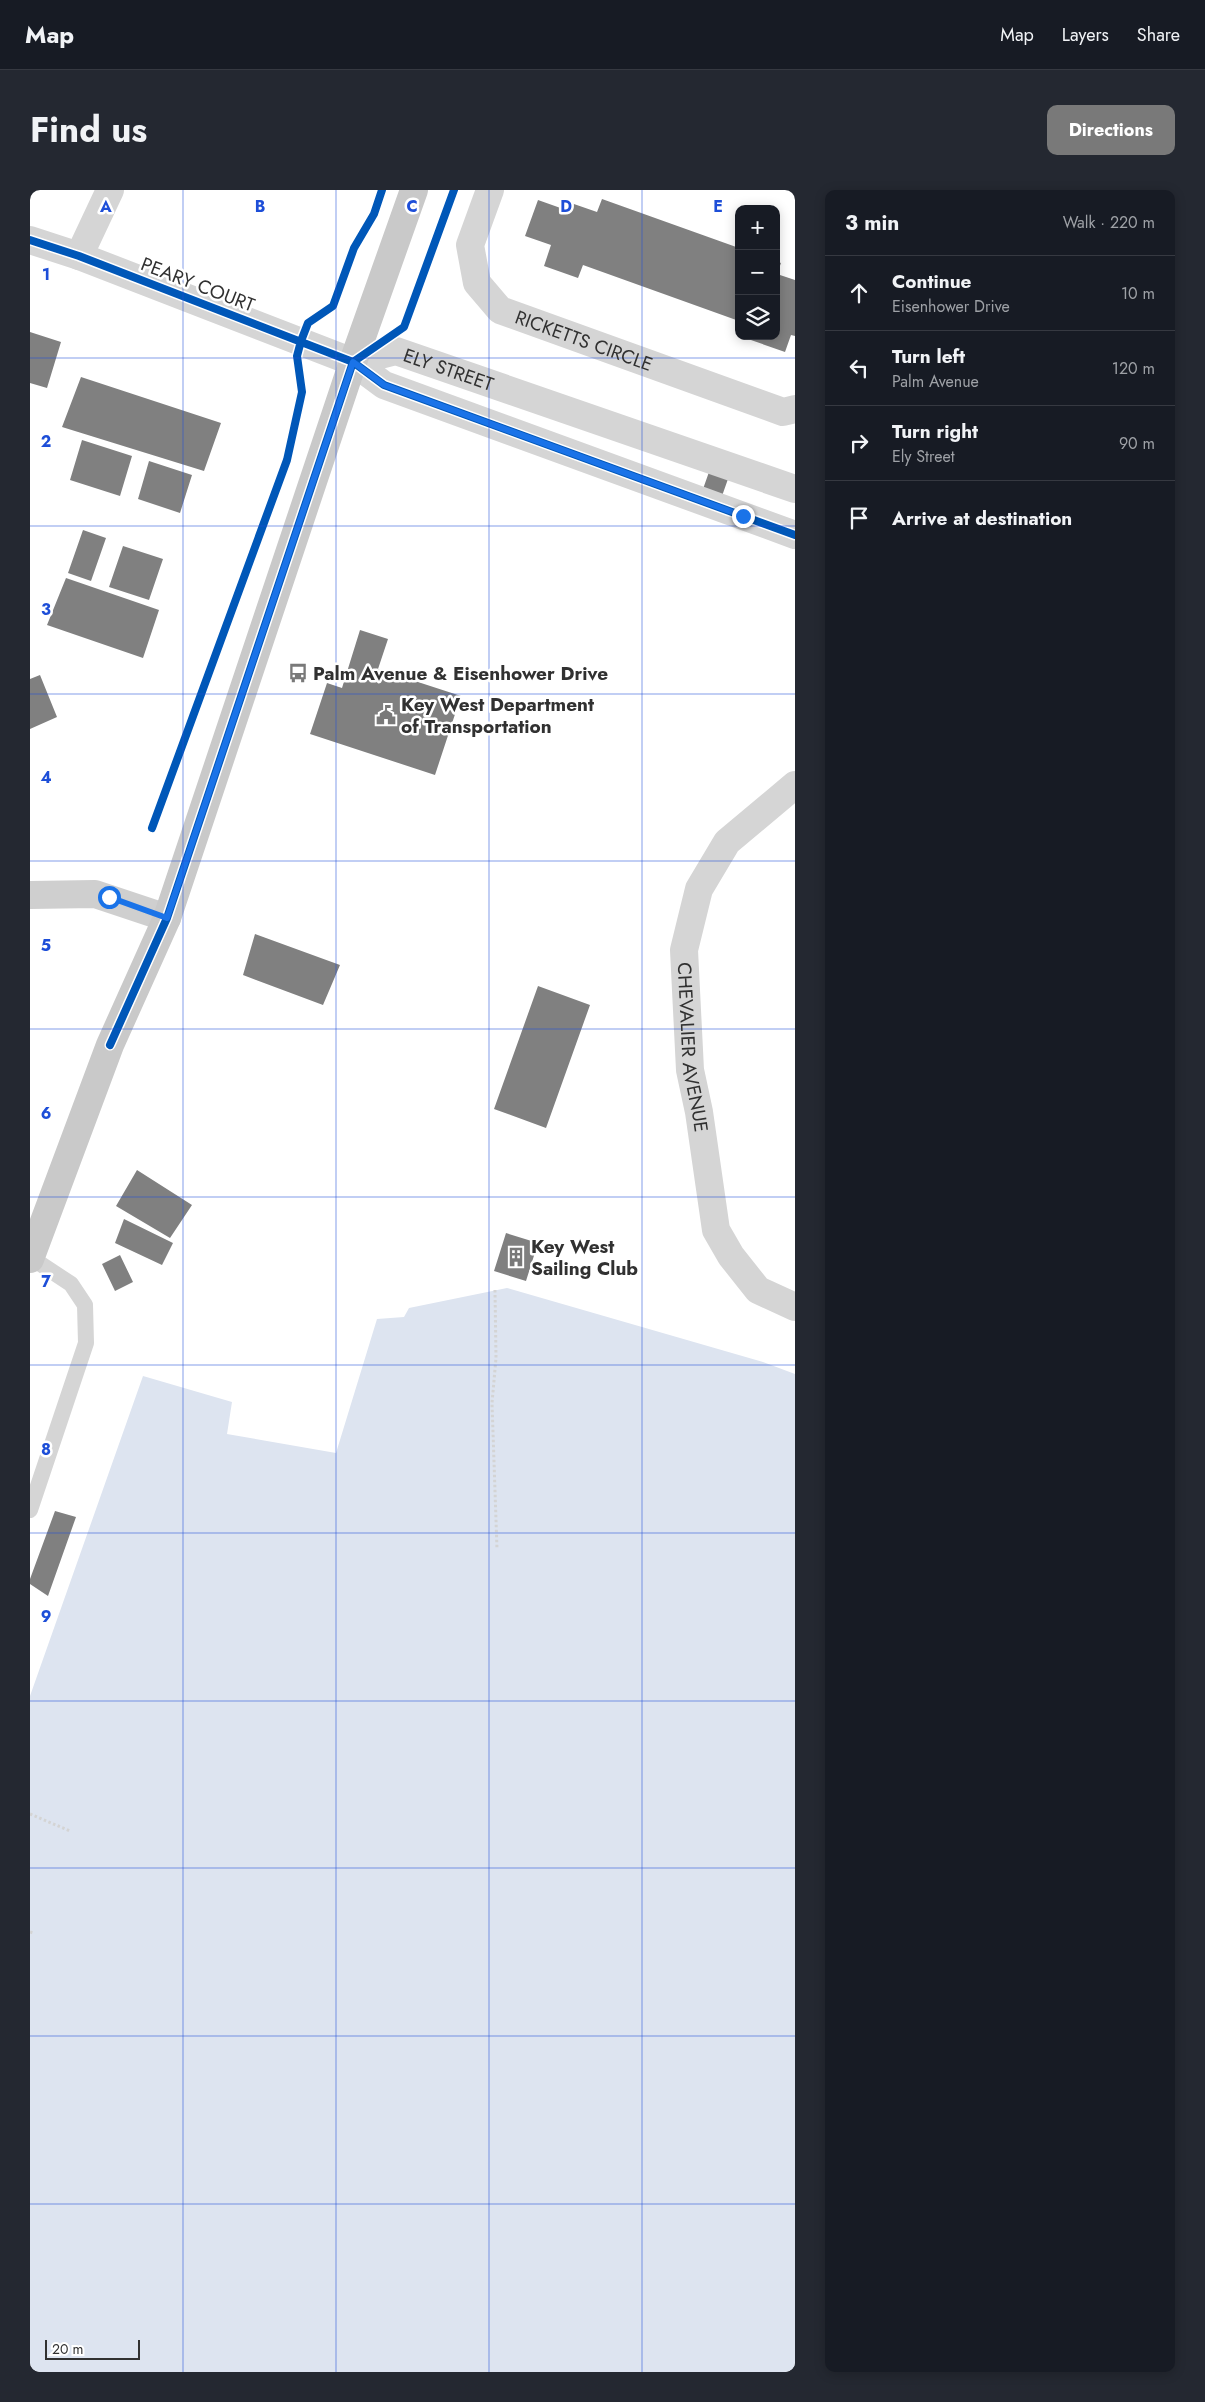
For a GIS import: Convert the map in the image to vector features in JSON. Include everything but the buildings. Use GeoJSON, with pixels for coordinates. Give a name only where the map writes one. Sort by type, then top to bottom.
{"type":"FeatureCollection","features":[{"type":"Feature","properties":{"kind":"main road"},"geometry":{"type":"LineString","coordinates":[[30,1258],[110,1045],[167,918],[353,362],[414,190]]}},
{"type":"Feature","properties":{"kind":"street"},"geometry":{"type":"LineString","coordinates":[[80,256],[110,190]]}},
{"type":"Feature","properties":{"kind":"street","name":"RICKETTS CIRCLE"},"geometry":{"type":"LineString","coordinates":[[490,190],[470,245],[477,282],[500,310],[782,412],[795,409]]}},
{"type":"Feature","properties":{"kind":"street","name":"PEARY COURT"},"geometry":{"type":"LineString","coordinates":[[30,240],[80,256],[353,362]]}},
{"type":"Feature","properties":{"kind":"street","name":"ELY STREET"},"geometry":{"type":"LineString","coordinates":[[353,362],[396,351],[795,489]]}},
{"type":"Feature","properties":{"kind":"street","name":"ELY STREET"},"geometry":{"type":"LineString","coordinates":[[353,362],[384,385],[795,535]]}},
{"type":"Feature","properties":{"kind":"street"},"geometry":{"type":"LineString","coordinates":[[484,422],[498,386]]}},
{"type":"Feature","properties":{"kind":"street"},"geometry":{"type":"LineString","coordinates":[[659,486],[672,447]]}},
{"type":"Feature","properties":{"kind":"street","name":"CHEVALIER AVENUE"},"geometry":{"type":"LineString","coordinates":[[795,785],[727,842],[699,889],[684,950],[690,1070],[699,1112],[716,1230],[731,1256],[758,1290],[795,1307]]}},
{"type":"Feature","properties":{"kind":"street"},"geometry":{"type":"LineString","coordinates":[[30,895],[95,894],[167,918]]}},
{"type":"Feature","properties":{"kind":"lane"},"geometry":{"type":"LineString","coordinates":[[30,1258],[71,1284],[84,1305],[86,1342],[30,1510]]}},
{"type":"Feature","properties":{"kind":"path"},"geometry":{"type":"LineString","coordinates":[[495,1290],[496,1358],[492,1403],[497,1549]]}},
{"type":"Feature","properties":{"kind":"path"},"geometry":{"type":"LineString","coordinates":[[30,1814],[70,1831]]}},
{"type":"Feature","properties":{"kind":"shaded area"},"geometry":{"type":"Polygon","coordinates":[[[507,1288],[763,1362],[795,1374],[795,2372],[30,2372],[30,1696],[143,1376],[232,1402],[227,1434],[336,1453],[377,1319],[404,1317],[409,1308],[507,1288]]]}},
{"type":"Feature","properties":{"kind":"cycle path"},"geometry":{"type":"LineString","coordinates":[[152,828],[287,460],[302,392],[297,356],[301,341],[308,323],[333,306],[354,248],[374,214],[382,190]]}},
{"type":"Feature","properties":{"kind":"cycle path"},"geometry":{"type":"LineString","coordinates":[[353,362],[404,327],[454,190]]}},
{"type":"Feature","properties":{"kind":"cycle path"},"geometry":{"type":"LineString","coordinates":[[30,240],[79,256],[353,362],[384,385],[795,535]]}},
{"type":"Feature","properties":{"kind":"cycle path"},"geometry":{"type":"LineString","coordinates":[[110,1045],[167,918],[353,362]]}},
{"type":"Feature","properties":{"kind":"place","name":"Palm Avenue & Eisenhower Drive"},"geometry":{"type":"Point","coordinates":[298,673]}},
{"type":"Feature","properties":{"kind":"place","name":"Key West Department of Transportation"},"geometry":{"type":"Point","coordinates":[386,715]}},
{"type":"Feature","properties":{"kind":"place","name":"Key West Sailing Club"},"geometry":{"type":"Point","coordinates":[516,1257]}},
{"type":"Feature","properties":{"kind":"route"},"geometry":{"type":"LineString","coordinates":[[109,897],[167,918],[353,362],[384,385],[743,516]]}}]}
